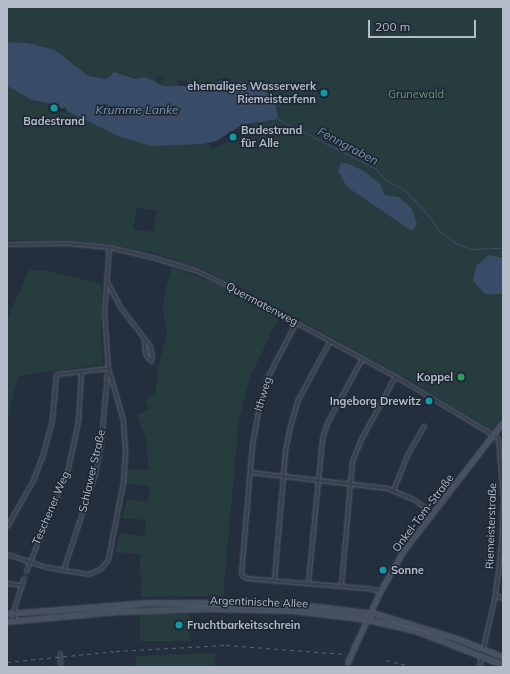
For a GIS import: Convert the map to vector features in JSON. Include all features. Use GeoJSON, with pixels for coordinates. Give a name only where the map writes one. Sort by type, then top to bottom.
{"type":"FeatureCollection","features":[{"type":"Feature","properties":{"kind":"main road","name":"Onkel-Tom-Straße"},"geometry":{"type":"LineString","coordinates":[[347,665],[381,591],[404,551],[503,423]]}},
{"type":"Feature","properties":{"kind":"main road","name":"Argentinische Allee"},"geometry":{"type":"LineString","coordinates":[[7,614],[88,606],[206,602],[284,604],[370,613],[420,626],[483,648],[503,657]]}},
{"type":"Feature","properties":{"kind":"main road","name":"Argentinische Allee"},"geometry":{"type":"LineString","coordinates":[[7,622],[96,613],[211,609],[293,612],[367,620],[430,636],[503,665]]}},
{"type":"Feature","properties":{"kind":"main road","name":"Riemeisterstraße"},"geometry":{"type":"LineString","coordinates":[[481,656],[483,648]]}},
{"type":"Feature","properties":{"kind":"street","name":"Quermatenweg"},"geometry":{"type":"LineString","coordinates":[[7,244],[67,243],[109,248],[152,257],[194,270],[221,282],[395,376],[493,436]]}},
{"type":"Feature","properties":{"kind":"street"},"geometry":{"type":"LineString","coordinates":[[7,554],[28,562],[88,574],[100,569],[108,559],[125,468],[123,420],[108,368],[104,312],[105,278],[109,248]]}},
{"type":"Feature","properties":{"kind":"street"},"geometry":{"type":"LineString","coordinates":[[105,278],[115,299],[144,339],[151,349],[151,361],[145,354],[144,339]]}},
{"type":"Feature","properties":{"kind":"street","name":"Ithweg"},"geometry":{"type":"LineString","coordinates":[[274,580],[246,578],[241,574],[253,433],[263,389],[296,322]]}},
{"type":"Feature","properties":{"kind":"street"},"geometry":{"type":"LineString","coordinates":[[330,340],[297,402],[287,438],[274,580],[341,585],[381,591]]}},
{"type":"Feature","properties":{"kind":"street"},"geometry":{"type":"LineString","coordinates":[[308,582],[318,452],[325,429],[362,358]]}},
{"type":"Feature","properties":{"kind":"street"},"geometry":{"type":"LineString","coordinates":[[7,526],[33,480],[44,449],[52,420],[56,374],[108,368]]}},
{"type":"Feature","properties":{"kind":"street","name":"Schlawer Straße"},"geometry":{"type":"LineString","coordinates":[[63,570],[85,507],[100,449],[108,368]]}},
{"type":"Feature","properties":{"kind":"street","name":"Teschener Weg"},"geometry":{"type":"LineString","coordinates":[[26,571],[28,562],[68,468],[78,421],[81,372]]}},
{"type":"Feature","properties":{"kind":"street"},"geometry":{"type":"LineString","coordinates":[[341,585],[352,461],[359,444],[395,376]]}},
{"type":"Feature","properties":{"kind":"street"},"geometry":{"type":"LineString","coordinates":[[393,490],[407,455],[424,426]]}},
{"type":"Feature","properties":{"kind":"street","name":"Riemeisterstraße"},"geometry":{"type":"LineString","coordinates":[[483,648],[495,595],[502,533],[502,471],[500,440],[493,436]]}},
{"type":"Feature","properties":{"kind":"street"},"geometry":{"type":"LineString","coordinates":[[250,472],[349,483],[393,490],[413,499],[433,513]]}},
{"type":"Feature","properties":{"kind":"street"},"geometry":{"type":"LineString","coordinates":[[14,621],[14,613],[24,578]]}},
{"type":"Feature","properties":{"kind":"street"},"geometry":{"type":"LineString","coordinates":[[7,583],[21,585]]}},
{"type":"Feature","properties":{"kind":"street"},"geometry":{"type":"LineString","coordinates":[[495,595],[503,598]]}},
{"type":"Feature","properties":{"kind":"street"},"geometry":{"type":"LineString","coordinates":[[60,652],[60,666]]}},
{"type":"Feature","properties":{"kind":"street","name":"Riemeisterstraße"},"geometry":{"type":"LineString","coordinates":[[479,667],[481,656]]}},
{"type":"Feature","properties":{"kind":"green space","name":"Grunewald"},"geometry":{"type":"Polygon","coordinates":[[[7,7],[503,7],[503,416],[491,430],[403,376],[234,284],[195,266],[151,252],[108,244],[68,240],[7,240],[7,86],[32,100],[50,104],[48,110],[58,113],[67,111],[151,146],[208,141],[212,150],[226,142],[251,136],[251,123],[278,119],[266,92],[243,82],[230,82],[231,78],[217,78],[217,83],[202,90],[186,86],[188,81],[178,80],[180,86],[164,86],[159,82],[164,78],[155,75],[157,81],[153,83],[148,79],[135,79],[114,72],[106,79],[88,76],[27,43],[7,42],[7,7]],[[137,207],[133,229],[153,232],[157,211],[137,207]]]}},
{"type":"Feature","properties":{"kind":"green space"},"geometry":{"type":"Polygon","coordinates":[[[172,267],[220,285],[279,317],[250,377],[239,420],[223,596],[141,597],[140,554],[115,552],[120,533],[144,536],[146,520],[122,518],[127,500],[148,501],[150,486],[125,484],[126,469],[148,470],[147,443],[137,415],[149,409],[145,401],[156,392],[157,370],[167,335],[163,309],[165,293],[172,267]]]}},
{"type":"Feature","properties":{"kind":"green space"},"geometry":{"type":"Polygon","coordinates":[[[29,270],[47,271],[102,284],[101,333],[103,364],[18,376],[7,423],[7,320],[29,270]]]}},
{"type":"Feature","properties":{"kind":"green space"},"geometry":{"type":"Polygon","coordinates":[[[220,604],[220,607],[125,609],[47,615],[47,612],[125,606],[220,604]]]}},
{"type":"Feature","properties":{"kind":"green space"},"geometry":{"type":"Polygon","coordinates":[[[223,604],[296,607],[362,614],[361,617],[295,609],[223,607],[223,604]]]}},
{"type":"Feature","properties":{"kind":"green space"},"geometry":{"type":"Polygon","coordinates":[[[140,614],[190,614],[190,641],[140,641],[140,614]]]}},
{"type":"Feature","properties":{"kind":"green space"},"geometry":{"type":"Polygon","coordinates":[[[377,617],[476,648],[475,651],[425,633],[375,620],[377,617]]]}},
{"type":"Feature","properties":{"kind":"green space"},"geometry":{"type":"Polygon","coordinates":[[[216,653],[215,667],[135,667],[136,656],[216,653]]]}},
{"type":"Feature","properties":{"kind":"water","name":"Krumme Lanke"},"geometry":{"type":"Polygon","coordinates":[[[7,42],[27,43],[55,50],[88,76],[106,79],[114,72],[135,79],[145,77],[164,86],[184,86],[202,90],[221,80],[227,83],[243,82],[266,92],[275,103],[278,119],[242,125],[216,141],[203,144],[151,146],[118,136],[67,111],[65,107],[62,109],[56,105],[32,100],[7,86],[7,42]]]}},
{"type":"Feature","properties":{"kind":"water"},"geometry":{"type":"Polygon","coordinates":[[[341,163],[347,163],[364,171],[380,184],[385,195],[399,197],[412,209],[417,224],[412,231],[347,187],[338,171],[341,163]]]}},
{"type":"Feature","properties":{"kind":"water"},"geometry":{"type":"Polygon","coordinates":[[[489,255],[503,258],[502,294],[485,294],[473,281],[476,266],[489,255]]]}},
{"type":"Feature","properties":{"kind":"waterway","name":"Fenngraben"},"geometry":{"type":"LineString","coordinates":[[278,119],[376,169],[386,180],[403,189],[424,210],[439,231],[457,244],[470,249],[503,248]]}},
{"type":"Feature","properties":{"kind":"railway"},"geometry":{"type":"LineString","coordinates":[[7,662],[116,651],[226,645],[345,654]]}},
{"type":"Feature","properties":{"kind":"railway"},"geometry":{"type":"LineString","coordinates":[[386,660],[415,667]]}},
{"type":"Feature","properties":{"kind":"place","name":"ehemaliges Wasserwerk Riemeisterfenn"},"geometry":{"type":"Point","coordinates":[324,93]}},
{"type":"Feature","properties":{"kind":"place","name":"Badestrand"},"geometry":{"type":"Point","coordinates":[54,108]}},
{"type":"Feature","properties":{"kind":"place","name":"Badestrand für Alle"},"geometry":{"type":"Point","coordinates":[233,137]}},
{"type":"Feature","properties":{"kind":"place","name":"Koppel"},"geometry":{"type":"Point","coordinates":[461,377]}},
{"type":"Feature","properties":{"kind":"place","name":"Ingeborg Drewitz"},"geometry":{"type":"Point","coordinates":[429,401]}},
{"type":"Feature","properties":{"kind":"place","name":"Sonne"},"geometry":{"type":"Point","coordinates":[383,570]}},
{"type":"Feature","properties":{"kind":"place","name":"Fruchtbarkeitsschrein"},"geometry":{"type":"Point","coordinates":[179,625]}}]}
